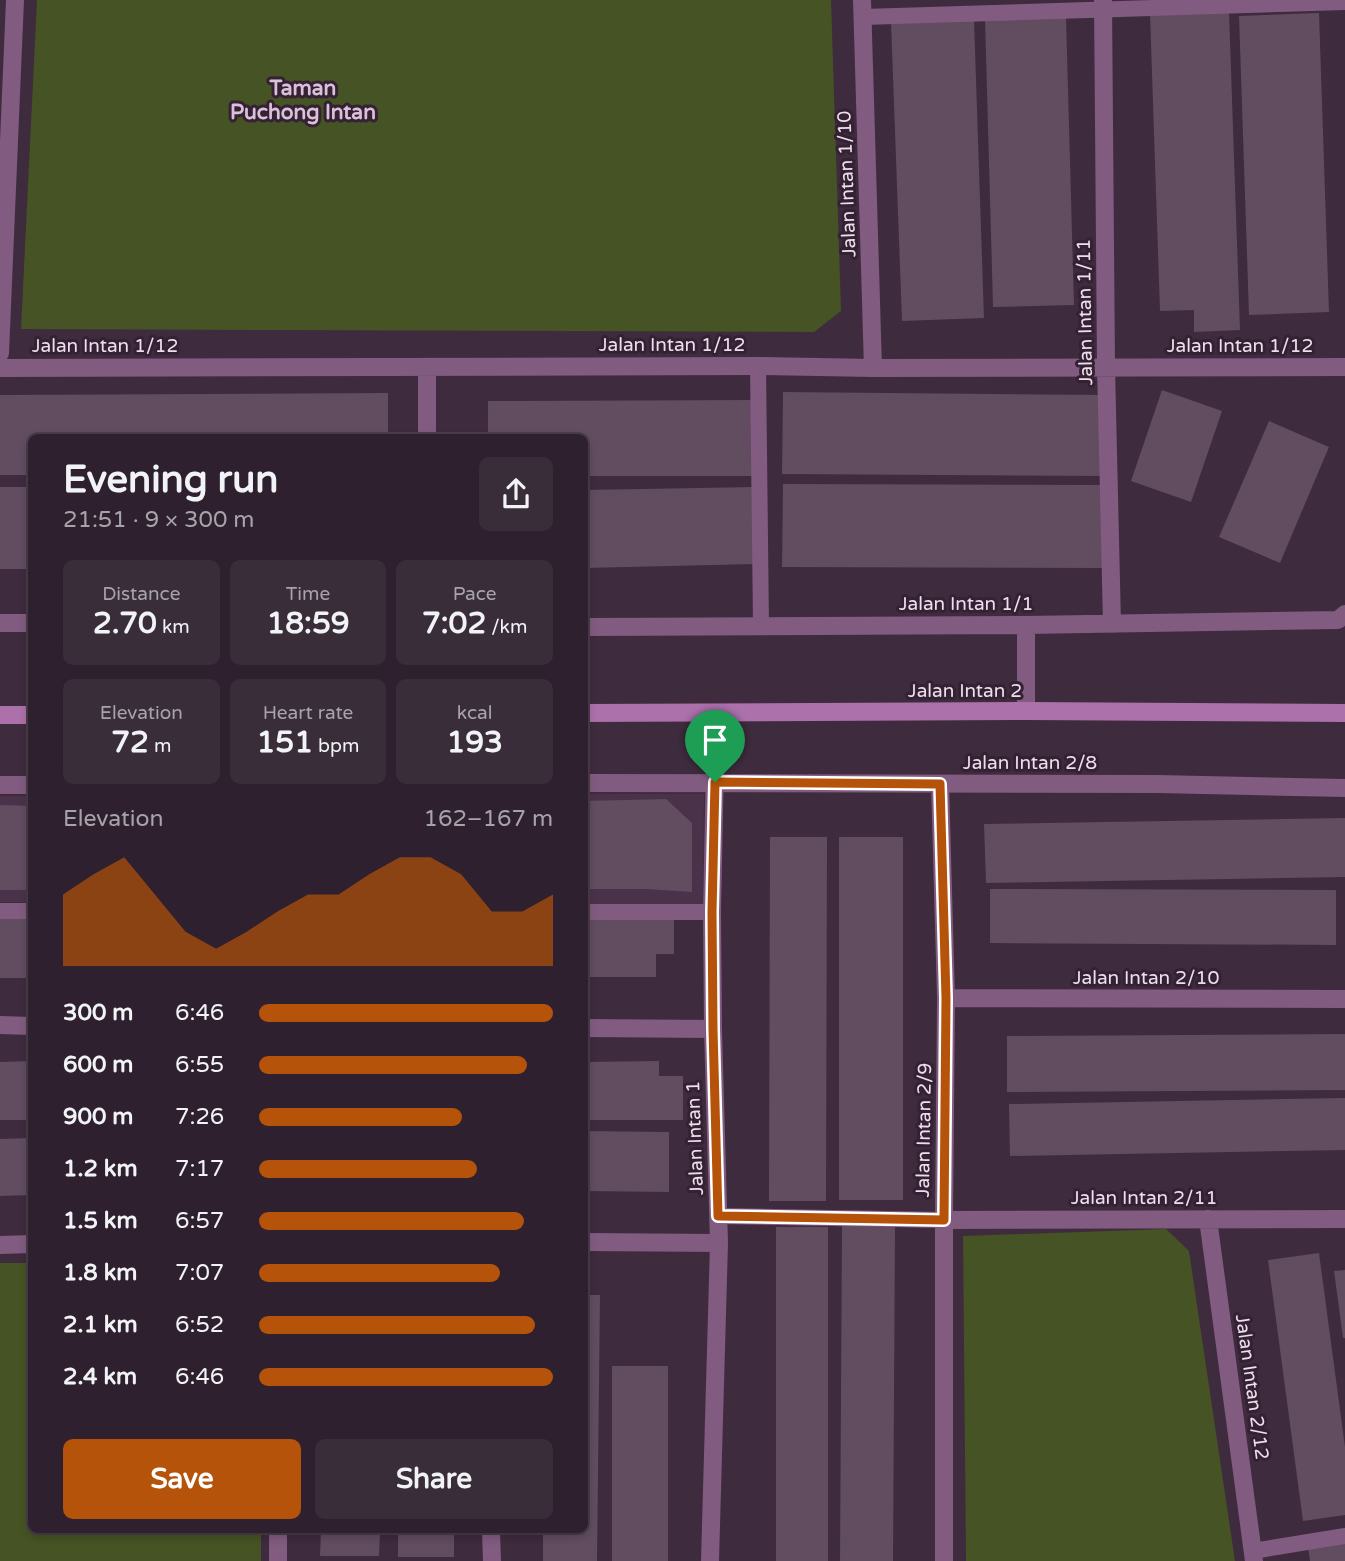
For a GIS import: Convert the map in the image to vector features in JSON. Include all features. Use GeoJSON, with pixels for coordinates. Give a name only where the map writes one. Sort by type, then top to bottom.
{"type":"FeatureCollection","features":[{"type":"Feature","properties":{"kind":"street"},"geometry":{"type":"LineString","coordinates":[[0,353],[15,0]]}},
{"type":"Feature","properties":{"kind":"street","name":"Jalan Intan 1/11"},"geometry":{"type":"LineString","coordinates":[[1103,5],[1106,367],[1112,624]]}},
{"type":"Feature","properties":{"kind":"street","name":"Jalan Intan 1/10"},"geometry":{"type":"LineString","coordinates":[[862,8],[873,368]]}},
{"type":"Feature","properties":{"kind":"street"},"geometry":{"type":"LineString","coordinates":[[427,367],[427,434]]}},
{"type":"Feature","properties":{"kind":"street","name":"Jalan Intan 1/12"},"geometry":{"type":"LineString","coordinates":[[0,368],[1345,368]]}},
{"type":"Feature","properties":{"kind":"street","name":"Jalan Intan 1/1"},"geometry":{"type":"LineString","coordinates":[[588,627],[1112,624],[1338,620],[1345,614]]}},
{"type":"Feature","properties":{"kind":"street"},"geometry":{"type":"LineString","coordinates":[[0,623],[28,623]]}},
{"type":"Feature","properties":{"kind":"street"},"geometry":{"type":"LineString","coordinates":[[1026,625],[1026,712]]}},
{"type":"Feature","properties":{"kind":"street","name":"Jalan Intan 2"},"geometry":{"type":"LineString","coordinates":[[588,713],[1345,713]]}},
{"type":"Feature","properties":{"kind":"street","name":"Jalan Intan 1"},"geometry":{"type":"LineString","coordinates":[[710,1561],[719,1243],[712,912],[716,713]]}},
{"type":"Feature","properties":{"kind":"street"},"geometry":{"type":"LineString","coordinates":[[0,715],[28,715]]}},
{"type":"Feature","properties":{"kind":"street","name":"Jalan Intan 2/8"},"geometry":{"type":"LineString","coordinates":[[588,783],[1158,784],[1345,788]]}},
{"type":"Feature","properties":{"kind":"street","name":"Jalan Intan 2/9"},"geometry":{"type":"LineString","coordinates":[[940,784],[946,998],[944,1561]]}},
{"type":"Feature","properties":{"kind":"street"},"geometry":{"type":"LineString","coordinates":[[0,785],[28,785]]}},
{"type":"Feature","properties":{"kind":"street","name":"Jalan Intan 2/10"},"geometry":{"type":"LineString","coordinates":[[946,998],[1345,999]]}},
{"type":"Feature","properties":{"kind":"street"},"geometry":{"type":"LineString","coordinates":[[0,1025],[28,1026]]}},
{"type":"Feature","properties":{"kind":"street"},"geometry":{"type":"LineString","coordinates":[[588,1028],[713,1029]]}},
{"type":"Feature","properties":{"kind":"street","name":"Jalan Intan 2/12"},"geometry":{"type":"LineString","coordinates":[[1208,1219],[1254,1556]]}},
{"type":"Feature","properties":{"kind":"street","name":"Jalan Intan 2/11"},"geometry":{"type":"LineString","coordinates":[[944,1220],[1345,1219]]}},
{"type":"Feature","properties":{"kind":"street"},"geometry":{"type":"LineString","coordinates":[[588,1242],[719,1243]]}},
{"type":"Feature","properties":{"kind":"street"},"geometry":{"type":"LineString","coordinates":[[0,1245],[28,1244]]}},
{"type":"Feature","properties":{"kind":"street"},"geometry":{"type":"LineString","coordinates":[[278,1533],[278,1561]]}},
{"type":"Feature","properties":{"kind":"street"},"geometry":{"type":"LineString","coordinates":[[491,1533],[492,1561]]}},
{"type":"Feature","properties":{"kind":"lane"},"geometry":{"type":"LineString","coordinates":[[862,8],[1345,2]]}},
{"type":"Feature","properties":{"kind":"lane"},"geometry":{"type":"LineString","coordinates":[[758,366],[761,625]]}},
{"type":"Feature","properties":{"kind":"lane"},"geometry":{"type":"LineString","coordinates":[[0,911],[28,911]]}},
{"type":"Feature","properties":{"kind":"lane"},"geometry":{"type":"LineString","coordinates":[[588,912],[712,912]]}},
{"type":"Feature","properties":{"kind":"lane"},"geometry":{"type":"LineString","coordinates":[[718,1216],[944,1220]]}},
{"type":"Feature","properties":{"kind":"lane"},"geometry":{"type":"LineString","coordinates":[[1254,1556],[1345,1535]]}},
{"type":"Feature","properties":{"kind":"shaded area"},"geometry":{"type":"Polygon","coordinates":[[[588,794],[704,794],[703,904],[588,904],[588,794]]]}},
{"type":"Feature","properties":{"kind":"shaded area"},"geometry":{"type":"Polygon","coordinates":[[[0,796],[28,796],[28,902],[0,902],[0,796]]]}},
{"type":"Feature","properties":{"kind":"green space"},"geometry":{"type":"Polygon","coordinates":[[[37,0],[831,0],[841,311],[814,332],[21,329],[37,0]]]}},
{"type":"Feature","properties":{"kind":"green space"},"geometry":{"type":"Polygon","coordinates":[[[1166,1229],[1189,1251],[1235,1561],[966,1561],[963,1236],[1166,1229]]]}},
{"type":"Feature","properties":{"kind":"green space"},"geometry":{"type":"Polygon","coordinates":[[[0,1263],[28,1263],[28,1533],[261,1533],[261,1561],[0,1561],[0,1263]]]}},
{"type":"Feature","properties":{"kind":"building"},"geometry":{"type":"Polygon","coordinates":[[[1229,12],[1240,330],[1194,332],[1194,310],[1160,311],[1150,14],[1229,12]]]}},
{"type":"Feature","properties":{"kind":"building"},"geometry":{"type":"Polygon","coordinates":[[[1319,13],[1329,312],[1249,315],[1239,16],[1319,13]]]}},
{"type":"Feature","properties":{"kind":"building"},"geometry":{"type":"Polygon","coordinates":[[[1066,17],[1074,305],[993,307],[985,19],[1066,17]]]}},
{"type":"Feature","properties":{"kind":"building"},"geometry":{"type":"Polygon","coordinates":[[[974,20],[984,318],[902,321],[891,23],[974,20]]]}},
{"type":"Feature","properties":{"kind":"building"},"geometry":{"type":"Polygon","coordinates":[[[1162,390],[1222,411],[1191,502],[1131,481],[1162,390]]]}},
{"type":"Feature","properties":{"kind":"building"},"geometry":{"type":"Polygon","coordinates":[[[783,392],[1105,395],[1105,476],[782,474],[783,392]]]}},
{"type":"Feature","properties":{"kind":"building"},"geometry":{"type":"Polygon","coordinates":[[[388,393],[388,434],[28,434],[28,475],[0,475],[0,395],[388,393]]]}},
{"type":"Feature","properties":{"kind":"building"},"geometry":{"type":"Polygon","coordinates":[[[756,400],[756,476],[588,476],[588,434],[488,434],[488,401],[756,400]]]}},
{"type":"Feature","properties":{"kind":"building"},"geometry":{"type":"Polygon","coordinates":[[[1269,421],[1329,447],[1280,563],[1219,537],[1269,421]]]}},
{"type":"Feature","properties":{"kind":"building"},"geometry":{"type":"Polygon","coordinates":[[[783,484],[1107,485],[1107,568],[782,567],[783,484]]]}},
{"type":"Feature","properties":{"kind":"building"},"geometry":{"type":"Polygon","coordinates":[[[0,487],[28,487],[28,569],[0,569],[0,487]]]}},
{"type":"Feature","properties":{"kind":"building"},"geometry":{"type":"Polygon","coordinates":[[[755,487],[756,564],[588,568],[588,490],[755,487]]]}},
{"type":"Feature","properties":{"kind":"building"},"geometry":{"type":"Polygon","coordinates":[[[666,799],[692,823],[692,892],[588,889],[588,801],[666,799]]]}},
{"type":"Feature","properties":{"kind":"building"},"geometry":{"type":"Polygon","coordinates":[[[0,805],[28,806],[28,890],[0,890],[0,805]]]}},
{"type":"Feature","properties":{"kind":"building"},"geometry":{"type":"Polygon","coordinates":[[[1345,818],[1345,877],[986,883],[984,824],[1345,818]]]}},
{"type":"Feature","properties":{"kind":"building"},"geometry":{"type":"Polygon","coordinates":[[[770,837],[827,837],[826,1201],[769,1201],[770,837]]]}},
{"type":"Feature","properties":{"kind":"building"},"geometry":{"type":"Polygon","coordinates":[[[839,837],[903,837],[903,1200],[839,1200],[839,837]]]}},
{"type":"Feature","properties":{"kind":"building"},"geometry":{"type":"Polygon","coordinates":[[[990,889],[1336,890],[1336,945],[990,943],[990,889]]]}},
{"type":"Feature","properties":{"kind":"building"},"geometry":{"type":"Polygon","coordinates":[[[0,918],[28,918],[28,978],[0,978],[0,918]]]}},
{"type":"Feature","properties":{"kind":"building"},"geometry":{"type":"Polygon","coordinates":[[[588,918],[674,918],[674,954],[656,954],[656,977],[588,977],[588,918]]]}},
{"type":"Feature","properties":{"kind":"building"},"geometry":{"type":"Polygon","coordinates":[[[1345,1034],[1345,1090],[1007,1092],[1007,1036],[1345,1034]]]}},
{"type":"Feature","properties":{"kind":"building"},"geometry":{"type":"Polygon","coordinates":[[[28,1061],[28,1120],[0,1120],[0,1062],[28,1061]]]}},
{"type":"Feature","properties":{"kind":"building"},"geometry":{"type":"Polygon","coordinates":[[[659,1061],[659,1076],[683,1076],[683,1120],[588,1120],[588,1062],[659,1061]]]}},
{"type":"Feature","properties":{"kind":"building"},"geometry":{"type":"Polygon","coordinates":[[[1345,1098],[1345,1150],[1010,1156],[1009,1104],[1345,1098]]]}},
{"type":"Feature","properties":{"kind":"building"},"geometry":{"type":"Polygon","coordinates":[[[588,1131],[669,1132],[669,1192],[588,1191],[588,1131]]]}},
{"type":"Feature","properties":{"kind":"building"},"geometry":{"type":"Polygon","coordinates":[[[28,1138],[28,1195],[0,1196],[0,1139],[28,1138]]]}},
{"type":"Feature","properties":{"kind":"building"},"geometry":{"type":"Polygon","coordinates":[[[842,1226],[895,1227],[893,1561],[840,1561],[842,1226]]]}},
{"type":"Feature","properties":{"kind":"building"},"geometry":{"type":"Polygon","coordinates":[[[776,1227],[828,1227],[828,1561],[776,1561],[776,1227]]]}},
{"type":"Feature","properties":{"kind":"building"},"geometry":{"type":"Polygon","coordinates":[[[1319,1253],[1345,1447],[1345,1515],[1303,1521],[1268,1260],[1319,1253]]]}},
{"type":"Feature","properties":{"kind":"building"},"geometry":{"type":"Polygon","coordinates":[[[1345,1270],[1345,1338],[1343,1338],[1334,1271],[1345,1270]]]}},
{"type":"Feature","properties":{"kind":"building"},"geometry":{"type":"Polygon","coordinates":[[[588,1295],[600,1295],[597,1561],[543,1561],[543,1533],[588,1533],[588,1295]]]}},
{"type":"Feature","properties":{"kind":"building"},"geometry":{"type":"Polygon","coordinates":[[[612,1366],[668,1366],[668,1561],[612,1561],[612,1366]]]}},
{"type":"Feature","properties":{"kind":"building"},"geometry":{"type":"Polygon","coordinates":[[[321,1533],[380,1533],[379,1556],[320,1556],[321,1533]]]}},
{"type":"Feature","properties":{"kind":"building"},"geometry":{"type":"Polygon","coordinates":[[[398,1533],[454,1533],[454,1557],[398,1557],[398,1533]]]}},
{"type":"Feature","properties":{"kind":"building"},"geometry":{"type":"Polygon","coordinates":[[[1345,1542],[1345,1561],[1310,1561],[1308,1547],[1345,1542]]]}},
{"type":"Feature","properties":{"kind":"district","name":"Taman Puchong Intan"},"geometry":{"type":"Point","coordinates":[303,100]}},
{"type":"Feature","properties":{"kind":"route"},"geometry":{"type":"LineString","coordinates":[[715,782],[940,784],[946,998],[944,1220],[718,1216],[712,912],[715,782]]}}]}
